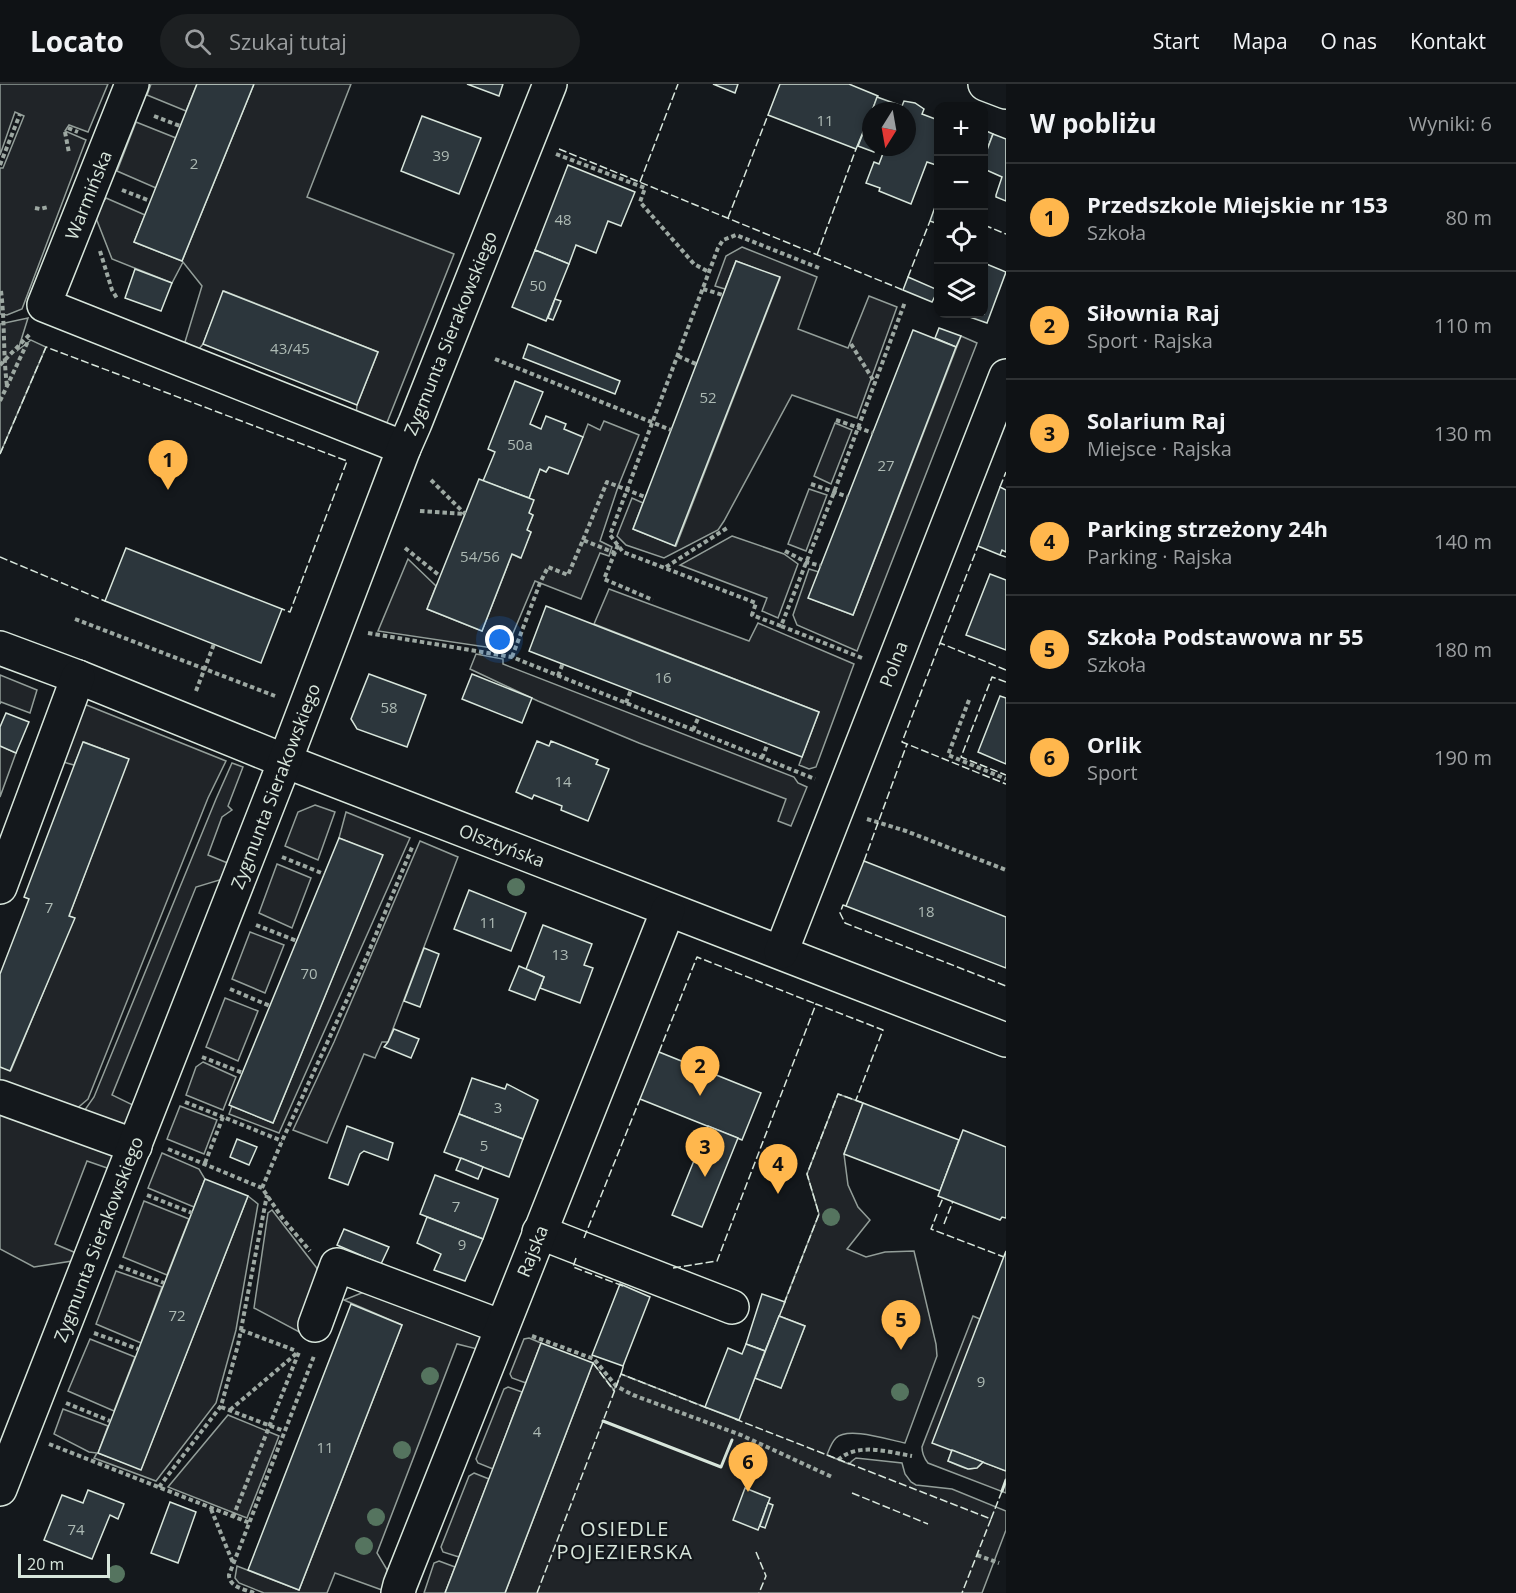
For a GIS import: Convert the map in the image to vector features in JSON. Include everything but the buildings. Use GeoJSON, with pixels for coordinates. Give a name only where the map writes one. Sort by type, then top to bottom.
{"type":"FeatureCollection","features":[{"type":"Feature","properties":{"kind":"street","name":"Warmińska"},"geometry":{"type":"LineString","coordinates":[[45,305],[132,84]]}},
{"type":"Feature","properties":{"kind":"street","name":"Zygmunta Sierakowskiego"},"geometry":{"type":"LineString","coordinates":[[0,1489],[7,1454],[135,1146],[404,448],[550,84]]}},
{"type":"Feature","properties":{"kind":"street"},"geometry":{"type":"LineString","coordinates":[[985,84],[1006,92]]}},
{"type":"Feature","properties":{"kind":"street"},"geometry":{"type":"LineString","coordinates":[[45,305],[404,448]]}},
{"type":"Feature","properties":{"kind":"street","name":"Polna"},"geometry":{"type":"LineString","coordinates":[[781,952],[1006,376]]}},
{"type":"Feature","properties":{"kind":"street","name":"Olsztyńska"},"geometry":{"type":"LineString","coordinates":[[0,648],[285,761],[1006,1040]]}},
{"type":"Feature","properties":{"kind":"street"},"geometry":{"type":"LineString","coordinates":[[0,887],[78,677]]}},
{"type":"Feature","properties":{"kind":"street","name":"Rajska"},"geometry":{"type":"LineString","coordinates":[[398,1593],[668,910]]}},
{"type":"Feature","properties":{"kind":"street"},"geometry":{"type":"LineString","coordinates":[[0,1097],[135,1146]]}},
{"type":"Feature","properties":{"kind":"street"},"geometry":{"type":"LineString","coordinates":[[540,1232],[732,1307]]}},
{"type":"Feature","properties":{"kind":"street"},"geometry":{"type":"LineString","coordinates":[[311,1341],[337,1265],[502,1327]]}},
{"type":"Feature","properties":{"kind":"path"},"geometry":{"type":"LineString","coordinates":[[0,165],[20,114]]}},
{"type":"Feature","properties":{"kind":"path"},"geometry":{"type":"LineString","coordinates":[[152,116],[180,126]]}},
{"type":"Feature","properties":{"kind":"path"},"geometry":{"type":"LineString","coordinates":[[549,151],[645,188],[640,202],[694,264],[709,272]]}},
{"type":"Feature","properties":{"kind":"path"},"geometry":{"type":"LineString","coordinates":[[114,187],[150,201]]}},
{"type":"Feature","properties":{"kind":"path"},"geometry":{"type":"LineString","coordinates":[[819,268],[736,235],[723,240],[718,248],[610,535],[622,552],[756,603],[752,615],[863,659]]}},
{"type":"Feature","properties":{"kind":"path"},"geometry":{"type":"LineString","coordinates":[[703,288],[723,296]]}},
{"type":"Feature","properties":{"kind":"path"},"geometry":{"type":"LineString","coordinates":[[1,291],[4,319],[2,363],[7,386]]}},
{"type":"Feature","properties":{"kind":"path"},"geometry":{"type":"LineString","coordinates":[[781,626],[859,429],[905,302]]}},
{"type":"Feature","properties":{"kind":"path"},"geometry":{"type":"LineString","coordinates":[[0,401],[45,305]]}},
{"type":"Feature","properties":{"kind":"path"},"geometry":{"type":"LineString","coordinates":[[2,363],[30,336]]}},
{"type":"Feature","properties":{"kind":"path"},"geometry":{"type":"LineString","coordinates":[[851,344],[875,384]]}},
{"type":"Feature","properties":{"kind":"path"},"geometry":{"type":"LineString","coordinates":[[678,356],[696,364]]}},
{"type":"Feature","properties":{"kind":"path"},"geometry":{"type":"LineString","coordinates":[[495,359],[670,430]]}},
{"type":"Feature","properties":{"kind":"path"},"geometry":{"type":"LineString","coordinates":[[836,420],[873,434]]}},
{"type":"Feature","properties":{"kind":"path"},"geometry":{"type":"LineString","coordinates":[[420,511],[465,514],[431,480]]}},
{"type":"Feature","properties":{"kind":"path"},"geometry":{"type":"LineString","coordinates":[[512,657],[548,567],[568,575],[607,482],[645,498]]}},
{"type":"Feature","properties":{"kind":"path"},"geometry":{"type":"LineString","coordinates":[[811,484],[848,496]]}},
{"type":"Feature","properties":{"kind":"path"},"geometry":{"type":"LineString","coordinates":[[666,567],[728,528]]}},
{"type":"Feature","properties":{"kind":"path"},"geometry":{"type":"LineString","coordinates":[[583,540],[615,553]]}},
{"type":"Feature","properties":{"kind":"path"},"geometry":{"type":"LineString","coordinates":[[618,545],[604,579],[653,600]]}},
{"type":"Feature","properties":{"kind":"path"},"geometry":{"type":"LineString","coordinates":[[405,548],[440,576]]}},
{"type":"Feature","properties":{"kind":"path"},"geometry":{"type":"LineString","coordinates":[[785,551],[806,562],[821,566]]}},
{"type":"Feature","properties":{"kind":"path"},"geometry":{"type":"LineString","coordinates":[[75,619],[279,697]]}},
{"type":"Feature","properties":{"kind":"path"},"geometry":{"type":"LineString","coordinates":[[362,631],[512,657],[818,780]]}},
{"type":"Feature","properties":{"kind":"path"},"geometry":{"type":"LineString","coordinates":[[196,691],[214,644]]}},
{"type":"Feature","properties":{"kind":"path"},"geometry":{"type":"LineString","coordinates":[[558,675],[563,663]]}},
{"type":"Feature","properties":{"kind":"path"},"geometry":{"type":"LineString","coordinates":[[626,703],[631,690]]}},
{"type":"Feature","properties":{"kind":"path"},"geometry":{"type":"LineString","coordinates":[[969,700],[948,755],[1006,779]]}},
{"type":"Feature","properties":{"kind":"path"},"geometry":{"type":"LineString","coordinates":[[693,730],[699,716]]}},
{"type":"Feature","properties":{"kind":"path"},"geometry":{"type":"LineString","coordinates":[[762,758],[768,743]]}},
{"type":"Feature","properties":{"kind":"path"},"geometry":{"type":"LineString","coordinates":[[867,819],[906,831],[1006,870]]}},
{"type":"Feature","properties":{"kind":"path"},"geometry":{"type":"LineString","coordinates":[[262,1188],[367,956],[417,835]]}},
{"type":"Feature","properties":{"kind":"path"},"geometry":{"type":"LineString","coordinates":[[276,854],[324,874]]}},
{"type":"Feature","properties":{"kind":"path"},"geometry":{"type":"LineString","coordinates":[[249,922],[297,941]]}},
{"type":"Feature","properties":{"kind":"path"},"geometry":{"type":"LineString","coordinates":[[223,987],[270,1006]]}},
{"type":"Feature","properties":{"kind":"path"},"geometry":{"type":"LineString","coordinates":[[196,1054],[243,1073]]}},
{"type":"Feature","properties":{"kind":"path"},"geometry":{"type":"LineString","coordinates":[[178,1099],[282,1141]]}},
{"type":"Feature","properties":{"kind":"path"},"geometry":{"type":"LineString","coordinates":[[204,1163],[223,1117]]}},
{"type":"Feature","properties":{"kind":"path"},"geometry":{"type":"LineString","coordinates":[[243,1179],[262,1188],[300,1240]]}},
{"type":"Feature","properties":{"kind":"path"},"geometry":{"type":"LineString","coordinates":[[141,1193],[192,1213]]}},
{"type":"Feature","properties":{"kind":"path"},"geometry":{"type":"LineString","coordinates":[[159,1487],[220,1406],[238,1345],[267,1195]]}},
{"type":"Feature","properties":{"kind":"path"},"geometry":{"type":"LineString","coordinates":[[113,1264],[164,1284]]}},
{"type":"Feature","properties":{"kind":"path"},"geometry":{"type":"LineString","coordinates":[[502,1327],[594,1359],[616,1386],[633,1395],[741,1435],[832,1477]]}},
{"type":"Feature","properties":{"kind":"path"},"geometry":{"type":"LineString","coordinates":[[87,1330],[138,1349]]}},
{"type":"Feature","properties":{"kind":"path"},"geometry":{"type":"LineString","coordinates":[[241,1330],[311,1341]]}},
{"type":"Feature","properties":{"kind":"path"},"geometry":{"type":"LineString","coordinates":[[254,1593],[234,1585],[230,1582],[228,1575],[313,1357],[311,1341]]}},
{"type":"Feature","properties":{"kind":"path"},"geometry":{"type":"LineString","coordinates":[[311,1341],[313,1357]]}},
{"type":"Feature","properties":{"kind":"path"},"geometry":{"type":"LineString","coordinates":[[230,1410],[311,1341]]}},
{"type":"Feature","properties":{"kind":"path"},"geometry":{"type":"LineString","coordinates":[[233,1517],[270,1426],[311,1341]]}},
{"type":"Feature","properties":{"kind":"path"},"geometry":{"type":"LineString","coordinates":[[60,1400],[110,1421]]}},
{"type":"Feature","properties":{"kind":"path"},"geometry":{"type":"LineString","coordinates":[[220,1406],[285,1431]]}},
{"type":"Feature","properties":{"kind":"path"},"geometry":{"type":"LineString","coordinates":[[43,1442],[250,1523]]}},
{"type":"Feature","properties":{"kind":"path"},"geometry":{"type":"LineString","coordinates":[[838,1460],[849,1452],[863,1449],[912,1456]]}},
{"type":"Feature","properties":{"kind":"path"},"geometry":{"type":"LineString","coordinates":[[210,1509],[233,1564]]}},
{"type":"Feature","properties":{"kind":"path"},"geometry":{"type":"LineString","coordinates":[[977,1555],[999,1563]]}},
{"type":"Feature","properties":{"kind":"shaded area"},"geometry":{"type":"Polygon","coordinates":[[[0,84],[108,84],[88,132],[69,125],[65,131],[86,140],[22,309],[7,315],[0,314],[0,168],[3,168],[24,116],[15,112],[0,155],[0,84]]]}},
{"type":"Feature","properties":{"kind":"shaded area"},"geometry":{"type":"Polygon","coordinates":[[[151,84],[197,84],[186,111],[147,95],[151,84]]]}},
{"type":"Feature","properties":{"kind":"shaded area"},"geometry":{"type":"Polygon","coordinates":[[[254,84],[351,84],[307,197],[454,254],[386,425],[356,415],[357,405],[378,352],[224,291],[203,344],[198,350],[185,342],[202,286],[183,262],[172,283],[112,259],[96,218],[106,198],[145,215],[134,242],[182,261],[254,84]]]}},
{"type":"Feature","properties":{"kind":"shaded area"},"geometry":{"type":"Polygon","coordinates":[[[136,122],[176,138],[156,188],[117,171],[136,122]]]}},
{"type":"Feature","properties":{"kind":"shaded area"},"geometry":{"type":"Polygon","coordinates":[[[742,247],[817,277],[798,329],[848,348],[869,296],[897,307],[857,418],[792,395],[718,530],[664,558],[626,545],[617,536],[632,498],[643,503],[633,529],[676,546],[780,278],[736,261],[725,289],[715,286],[726,256],[742,247]]]}},
{"type":"Feature","properties":{"kind":"shaded area"},"geometry":{"type":"Polygon","coordinates":[[[28,318],[18,350],[31,340],[46,347],[0,454],[0,324],[28,318]]]}},
{"type":"Feature","properties":{"kind":"shaded area"},"geometry":{"type":"Polygon","coordinates":[[[961,336],[977,343],[857,651],[797,625],[793,615],[809,569],[819,572],[809,598],[853,615],[961,336]]]}},
{"type":"Feature","properties":{"kind":"shaded area"},"geometry":{"type":"Polygon","coordinates":[[[604,421],[639,435],[600,541],[612,547],[609,556],[600,553],[581,599],[535,581],[506,650],[378,631],[408,559],[436,586],[427,609],[482,631],[512,554],[520,558],[531,532],[527,530],[533,515],[529,513],[529,498],[540,469],[546,472],[583,437],[588,424],[600,430],[604,421]]]}},
{"type":"Feature","properties":{"kind":"shaded area"},"geometry":{"type":"Polygon","coordinates":[[[835,423],[852,430],[831,484],[814,476],[835,423]]]}},
{"type":"Feature","properties":{"kind":"shaded area"},"geometry":{"type":"Polygon","coordinates":[[[809,489],[827,495],[806,551],[788,544],[809,489]]]}},
{"type":"Feature","properties":{"kind":"shaded area"},"geometry":{"type":"Polygon","coordinates":[[[732,536],[784,554],[798,564],[778,618],[762,611],[767,598],[680,565],[732,536]]]}},
{"type":"Feature","properties":{"kind":"shaded area"},"geometry":{"type":"Polygon","coordinates":[[[609,589],[749,641],[758,623],[854,664],[816,767],[809,769],[799,765],[819,712],[594,624],[609,589]]]}},
{"type":"Feature","properties":{"kind":"shaded area"},"geometry":{"type":"Polygon","coordinates":[[[476,654],[503,659],[503,664],[794,777],[798,783],[807,787],[791,826],[778,821],[786,799],[639,743],[538,701],[470,669],[476,654]]]}},
{"type":"Feature","properties":{"kind":"shaded area"},"geometry":{"type":"Polygon","coordinates":[[[0,675],[37,690],[30,713],[1,702],[0,704],[0,675]]]}},
{"type":"Feature","properties":{"kind":"shaded area"},"geometry":{"type":"Polygon","coordinates":[[[84,704],[226,761],[208,798],[88,1099],[74,1111],[0,1083],[0,1067],[11,1070],[74,918],[69,916],[128,759],[84,742],[74,765],[63,762],[84,704]]]}},
{"type":"Feature","properties":{"kind":"shaded area"},"geometry":{"type":"Polygon","coordinates":[[[0,746],[16,753],[0,797],[0,746]]]}},
{"type":"Feature","properties":{"kind":"shaded area"},"geometry":{"type":"Polygon","coordinates":[[[232,763],[243,767],[228,806],[232,810],[222,817],[208,855],[230,864],[223,879],[196,887],[112,1095],[135,1106],[126,1127],[82,1114],[94,1097],[232,763]]]}},
{"type":"Feature","properties":{"kind":"shaded area"},"geometry":{"type":"Polygon","coordinates":[[[315,805],[335,812],[318,860],[285,846],[298,812],[315,805]]]}},
{"type":"Feature","properties":{"kind":"shaded area"},"geometry":{"type":"Polygon","coordinates":[[[346,812],[410,838],[279,1133],[229,1114],[232,1106],[273,1123],[382,856],[339,838],[346,812]]]}},
{"type":"Feature","properties":{"kind":"shaded area"},"geometry":{"type":"Polygon","coordinates":[[[420,841],[458,857],[388,1042],[382,1042],[375,1058],[364,1054],[327,1143],[293,1130],[334,1042],[420,841]]]}},
{"type":"Feature","properties":{"kind":"shaded area"},"geometry":{"type":"Polygon","coordinates":[[[277,864],[311,878],[292,928],[259,913],[277,864]]]}},
{"type":"Feature","properties":{"kind":"shaded area"},"geometry":{"type":"Polygon","coordinates":[[[250,932],[284,945],[265,993],[232,979],[250,932]]]}},
{"type":"Feature","properties":{"kind":"shaded area"},"geometry":{"type":"Polygon","coordinates":[[[225,998],[258,1011],[238,1061],[206,1047],[225,998]]]}},
{"type":"Feature","properties":{"kind":"shaded area"},"geometry":{"type":"Polygon","coordinates":[[[203,1062],[236,1077],[223,1110],[186,1095],[196,1067],[203,1062]]]}},
{"type":"Feature","properties":{"kind":"shaded area"},"geometry":{"type":"Polygon","coordinates":[[[838,1094],[863,1103],[844,1154],[848,1185],[858,1207],[870,1220],[847,1249],[866,1257],[885,1252],[914,1251],[937,1356],[905,1443],[850,1433],[836,1438],[827,1455],[849,1464],[856,1458],[902,1463],[905,1474],[916,1485],[952,1489],[1006,1511],[1006,1530],[982,1593],[505,1593],[593,1363],[614,1390],[621,1374],[738,1420],[755,1378],[781,1388],[805,1326],[779,1316],[819,1214],[807,1174],[838,1094]]]}},
{"type":"Feature","properties":{"kind":"shaded area"},"geometry":{"type":"Polygon","coordinates":[[[180,1106],[217,1120],[204,1154],[167,1139],[180,1106]]]}},
{"type":"Feature","properties":{"kind":"shaded area"},"geometry":{"type":"Polygon","coordinates":[[[0,1107],[113,1154],[110,1169],[87,1161],[55,1244],[76,1253],[72,1261],[34,1267],[0,1249],[0,1107]]]}},
{"type":"Feature","properties":{"kind":"shaded area"},"geometry":{"type":"Polygon","coordinates":[[[162,1153],[199,1169],[205,1179],[194,1207],[148,1188],[162,1153]]]}},
{"type":"Feature","properties":{"kind":"shaded area"},"geometry":{"type":"Polygon","coordinates":[[[248,1196],[258,1204],[236,1330],[216,1403],[156,1481],[94,1458],[97,1453],[89,1452],[54,1434],[63,1409],[108,1426],[98,1453],[141,1469],[248,1196]]]}},
{"type":"Feature","properties":{"kind":"shaded area"},"geometry":{"type":"Polygon","coordinates":[[[144,1201],[189,1219],[167,1275],[123,1257],[144,1201]]]}},
{"type":"Feature","properties":{"kind":"shaded area"},"geometry":{"type":"Polygon","coordinates":[[[272,1210],[316,1267],[324,1282],[303,1334],[254,1308],[268,1213],[272,1210]]]}},
{"type":"Feature","properties":{"kind":"shaded area"},"geometry":{"type":"Polygon","coordinates":[[[116,1271],[162,1287],[141,1343],[96,1324],[116,1271]]]}},
{"type":"Feature","properties":{"kind":"shaded area"},"geometry":{"type":"Polygon","coordinates":[[[364,1292],[484,1337],[477,1349],[457,1344],[377,1553],[389,1573],[382,1590],[335,1573],[327,1593],[264,1593],[239,1583],[235,1578],[237,1566],[299,1590],[402,1325],[344,1300],[364,1292]]]}},
{"type":"Feature","properties":{"kind":"shaded area"},"geometry":{"type":"Polygon","coordinates":[[[973,1316],[980,1319],[948,1461],[971,1469],[983,1462],[1006,1471],[1006,1493],[928,1463],[922,1452],[973,1316]]]}},
{"type":"Feature","properties":{"kind":"shaded area"},"geometry":{"type":"Polygon","coordinates":[[[529,1338],[541,1343],[526,1383],[512,1378],[510,1374],[524,1339],[529,1338]]]}},
{"type":"Feature","properties":{"kind":"shaded area"},"geometry":{"type":"Polygon","coordinates":[[[90,1339],[135,1357],[114,1411],[68,1391],[90,1339]]]}},
{"type":"Feature","properties":{"kind":"shaded area"},"geometry":{"type":"Polygon","coordinates":[[[508,1387],[522,1392],[493,1469],[478,1463],[476,1459],[504,1389],[508,1387]]]}},
{"type":"Feature","properties":{"kind":"shaded area"},"geometry":{"type":"Polygon","coordinates":[[[228,1415],[279,1436],[247,1518],[168,1487],[228,1415]]]}},
{"type":"Feature","properties":{"kind":"shaded area"},"geometry":{"type":"Polygon","coordinates":[[[474,1473],[489,1479],[459,1557],[443,1552],[441,1547],[469,1476],[474,1473]]]}},
{"type":"Feature","properties":{"kind":"shaded area"},"geometry":{"type":"Polygon","coordinates":[[[439,1561],[455,1567],[445,1593],[424,1593],[434,1563],[439,1561]]]}},
{"type":"Feature","properties":{"kind":"fence"},"geometry":{"type":"LineString","coordinates":[[640,182],[678,84]]}},
{"type":"Feature","properties":{"kind":"fence"},"geometry":{"type":"LineString","coordinates":[[728,218],[768,115]]}},
{"type":"Feature","properties":{"kind":"fence"},"geometry":{"type":"LineString","coordinates":[[559,149],[903,290]]}},
{"type":"Feature","properties":{"kind":"fence"},"geometry":{"type":"LineString","coordinates":[[817,255],[856,149]]}},
{"type":"Feature","properties":{"kind":"fence"},"geometry":{"type":"LineString","coordinates":[[908,277],[930,221]]}},
{"type":"Feature","properties":{"kind":"fence"},"geometry":{"type":"LineString","coordinates":[[988,227],[1006,234]]}},
{"type":"Feature","properties":{"kind":"fence"},"geometry":{"type":"LineString","coordinates":[[0,454],[46,347],[347,461],[290,612],[282,609]]}},
{"type":"Feature","properties":{"kind":"fence"},"geometry":{"type":"LineString","coordinates":[[1000,487],[1006,472]]}},
{"type":"Feature","properties":{"kind":"fence"},"geometry":{"type":"LineString","coordinates":[[940,643],[978,546]]}},
{"type":"Feature","properties":{"kind":"fence"},"geometry":{"type":"LineString","coordinates":[[1000,555],[1006,557]]}},
{"type":"Feature","properties":{"kind":"fence"},"geometry":{"type":"LineString","coordinates":[[0,557],[105,601]]}},
{"type":"Feature","properties":{"kind":"fence"},"geometry":{"type":"LineString","coordinates":[[1006,670],[940,643],[902,742],[1006,784]]}},
{"type":"Feature","properties":{"kind":"fence"},"geometry":{"type":"LineString","coordinates":[[1006,682],[992,677],[961,757],[1006,775]]}},
{"type":"Feature","properties":{"kind":"fence"},"geometry":{"type":"LineString","coordinates":[[864,861],[907,744]]}},
{"type":"Feature","properties":{"kind":"fence"},"geometry":{"type":"LineString","coordinates":[[846,906],[843,905],[840,913],[845,923],[1006,986]]}},
{"type":"Feature","properties":{"kind":"fence"},"geometry":{"type":"LineString","coordinates":[[659,1052],[697,957],[816,1004]]}},
{"type":"Feature","properties":{"kind":"fence"},"geometry":{"type":"LineString","coordinates":[[673,1268],[717,1261],[816,1004],[883,1030],[856,1100]]}},
{"type":"Feature","properties":{"kind":"fence"},"geometry":{"type":"LineString","coordinates":[[784,1304],[819,1214],[807,1174],[838,1094],[863,1103]]}},
{"type":"Feature","properties":{"kind":"fence"},"geometry":{"type":"LineString","coordinates":[[584,1238],[640,1099]]}},
{"type":"Feature","properties":{"kind":"fence"},"geometry":{"type":"LineString","coordinates":[[939,1207],[943,1198]]}},
{"type":"Feature","properties":{"kind":"fence"},"geometry":{"type":"LineString","coordinates":[[944,1224],[953,1201]]}},
{"type":"Feature","properties":{"kind":"fence"},"geometry":{"type":"LineString","coordinates":[[937,1214],[931,1229],[1004,1257]]}},
{"type":"Feature","properties":{"kind":"fence"},"geometry":{"type":"LineString","coordinates":[[576,1258],[573,1267],[623,1286]]}},
{"type":"Feature","properties":{"kind":"fence"},"geometry":{"type":"LineString","coordinates":[[593,1363],[614,1391]]}},
{"type":"Feature","properties":{"kind":"fence"},"geometry":{"type":"LineString","coordinates":[[621,1374],[624,1364]]}},
{"type":"Feature","properties":{"kind":"fence"},"geometry":{"type":"LineString","coordinates":[[537,1593],[621,1374],[707,1408]]}},
{"type":"Feature","properties":{"kind":"fence"},"geometry":{"type":"LineString","coordinates":[[735,1419],[991,1519],[962,1593]]}},
{"type":"Feature","properties":{"kind":"fence"},"geometry":{"type":"LineString","coordinates":[[991,1519],[1002,1491]]}},
{"type":"Feature","properties":{"kind":"fence"},"geometry":{"type":"LineString","coordinates":[[852,1493],[928,1524]]}},
{"type":"Feature","properties":{"kind":"fence"},"geometry":{"type":"LineString","coordinates":[[756,1552],[766,1576],[759,1593]]}},
{"type":"Feature","properties":{"kind":"wall"},"geometry":{"type":"LineString","coordinates":[[603,1421],[721,1467],[732,1440]]}},
{"type":"Feature","properties":{"kind":"wall"},"geometry":{"type":"LineString","coordinates":[[1002,1491],[1006,1480]]}},
{"type":"Feature","properties":{"kind":"place","name":"Przedszkole Miejskie nr 153"},"geometry":{"type":"Point","coordinates":[168,490]}},
{"type":"Feature","properties":{"kind":"place","name":"Siłownia Raj"},"geometry":{"type":"Point","coordinates":[700,1096]}},
{"type":"Feature","properties":{"kind":"place","name":"Solarium Raj"},"geometry":{"type":"Point","coordinates":[705,1177]}},
{"type":"Feature","properties":{"kind":"place","name":"Parking strzeżony 24h"},"geometry":{"type":"Point","coordinates":[778,1194]}},
{"type":"Feature","properties":{"kind":"place","name":"Szkoła Podstawowa nr 55"},"geometry":{"type":"Point","coordinates":[901,1350]}},
{"type":"Feature","properties":{"kind":"place","name":"Orlik"},"geometry":{"type":"Point","coordinates":[748,1492]}},
{"type":"Feature","properties":{"kind":"district","name":"OSIEDLE POJEZIERSKA"},"geometry":{"type":"Point","coordinates":[625,1540]}}]}
